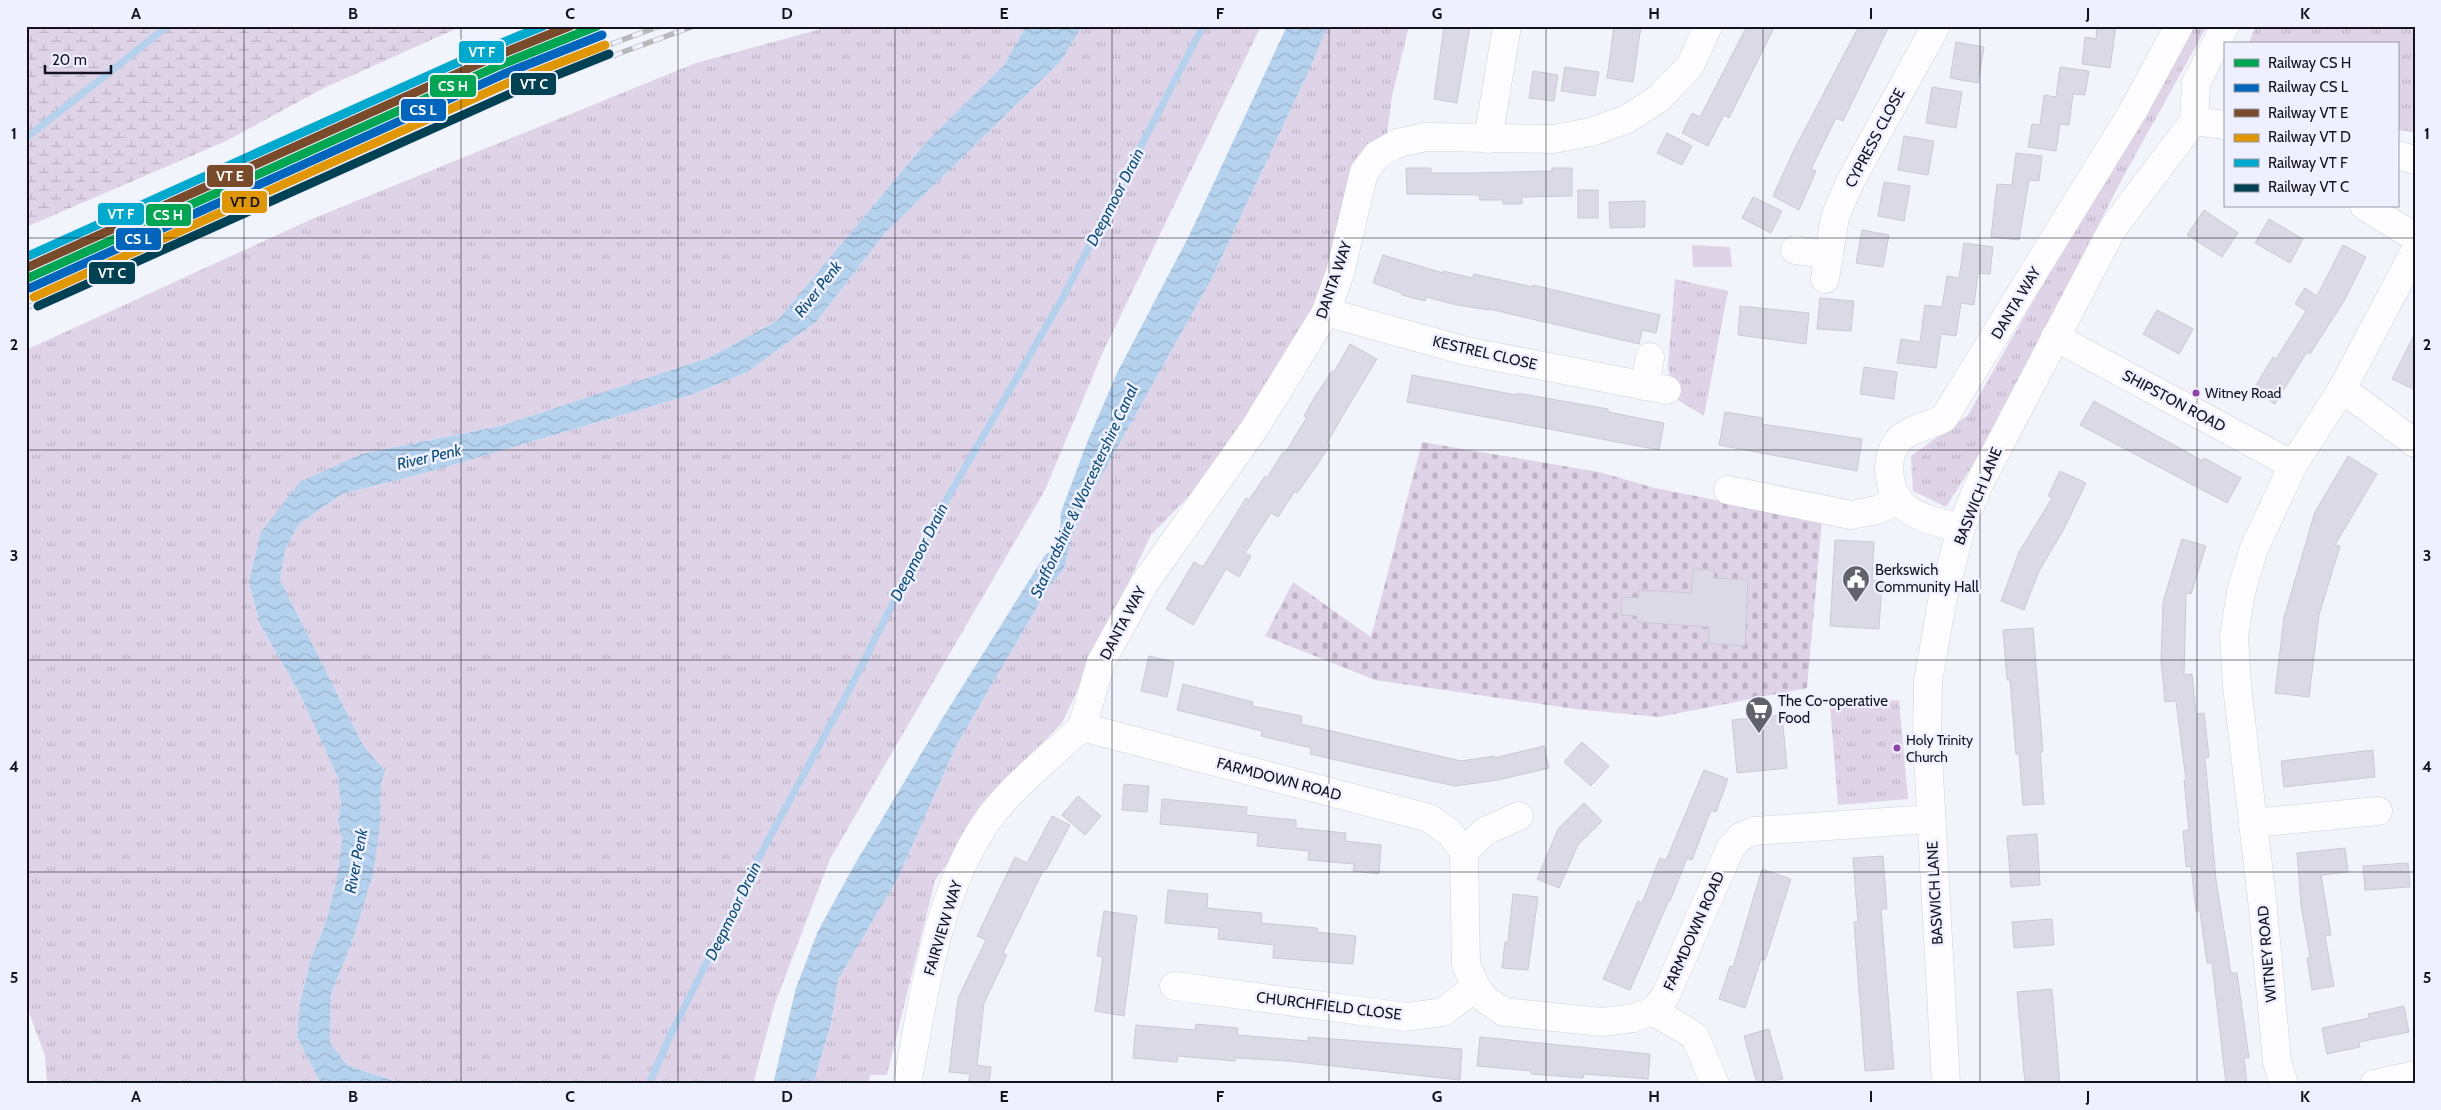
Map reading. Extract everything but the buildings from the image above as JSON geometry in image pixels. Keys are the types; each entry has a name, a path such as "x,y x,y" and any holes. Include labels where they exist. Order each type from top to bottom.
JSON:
{"street":[{"path":"1488,139 1507,26"},
{"name":"DANTA WAY","path":"1082,727 1101,662 1144,584 1254,429 1326,312 1340,273 1364,172 1377,155 1398,143 1425,137 1553,139 1591,132 1627,119 1658,99 1690,66 1708,26"},
{"name":"CYPRESS CLOSE","path":"1795,250 1827,267 1835,217 1850,182 1936,26"},
{"name":"DANTA WAY","path":"1898,500 1892,491 1890,480 1889,464 1892,450 1901,438 1916,429 1944,418 2128,120 2179,26"},
{"path":"2224,125 2194,121 2196,83 2225,26"},
{"name":"BASWICH LANE","path":"1946,1084 1927,738 1928,681 1942,602 1961,528 2002,437 2114,228 2194,121"},
{"path":"2398,155 2415,160"},
{"path":"2367,208 2415,238"},
{"name":"WITNEY ROAD","path":"2284,1084 2276,1062 2264,908 2237,686 2234,636 2241,592 2253,551 2293,466 2342,389 2415,251"},
{"name":"KESTREL CLOSE","path":"1326,312 1466,351 1656,388 1650,358"},
{"name":"SHIPSTON ROAD","path":"2055,337 2293,466"},
{"path":"2342,389 2415,443"},
{"path":"1728,490 1851,515 1877,510 1898,500 1910,511 1924,518 1961,528"},
{"name":"FARMDOWN ROAD","path":"1082,727 1429,818 1450,832 1464,852"},
{"name":"FAIRVIEW WAY","path":"906,1084 930,965 945,912 963,866 986,823 1024,780 1082,727"},
{"path":"2253,823 2378,811"},
{"path":"1519,816 1485,831 1464,852 1466,965 1476,987 1485,999 1504,1012 1602,1022 1634,1018 1653,1012 1695,1036 1716,1084"},
{"name":"FARMDOWN ROAD","path":"1653,1012 1665,997 1730,849 1740,836 1754,831 1931,819"},
{"name":"CHURCHFIELD CLOSE","path":"1174,986 1406,1017 1443,1012 1476,987"},
{"path":"2374,1084 2415,1075"}],"green space":[{"path":"26,26 462,26 324,88 226,141 26,227"},
{"path":"832,26 1026,26 1004,65 928,140 777,321 708,358 500,426 361,454 301,482 249,582 260,624 300,694 338,778 341,805 338,820 342,840 337,878 326,922 311,958 300,1003 297,1037 321,1084 47,1084 45,1056 26,1004 26,350 312,219 696,63"},
{"path":"1082,26 1261,26 1102,354 1045,490 830,859 774,1006 753,1084 404,1084 348,1066 330,1043 331,994 352,942 385,771 363,745 280,580 285,551 298,525 342,494 425,473 694,394 747,372 816,322 885,233 1062,60"},
{"path":"1327,26 1409,26 1392,96 1386,142 1326,312 1254,429 1151,535 1062,723 1029,756 935,880 887,1075 870,1075 869,1084 813,1084 831,1024 838,980 898,878 956,746 1047,590 1064,569 1072,537 1084,507 1212,278 1312,64"},
{"path":"2191,26 2207,26 2122,179 1992,434 1946,507 1913,491 1911,456 1968,415"},
{"path":"2256,26 2415,26 2415,132 2398,130 2398,42 2249,42"},
{"path":"1692,245 1730,247 1732,267 1693,267"},
{"path":"1675,279 1728,291 1704,416 1673,397 1668,366"},
{"path":"1422,442 1599,472 1655,488 1822,521 1807,688 1659,717 1575,709 1375,680 1265,636 1293,582 1371,637"},
{"path":"1899,700 1908,799 1838,805 1830,706"}],"water":[{"name":"River Penk","path":"1026,26 1082,26 1062,60 885,233 816,322 747,372 694,394 425,473 342,494 298,525 285,551 280,580 363,745 385,771 381,785 380,824 373,874 352,942 331,994 330,1043 348,1066 404,1084 321,1084 297,1037 300,1003 311,958 326,922 337,878 342,840 338,820 341,805 338,778 300,694 260,624 249,582 261,532 300,482 361,454 500,426 708,358 777,321 928,140 1004,65"},
{"name":"Staffordshire & Worcestershire Canal","path":"1287,26 1327,26 1312,64 1212,278 1084,507 1072,537 1064,569 1047,590 956,746 898,878 838,980 831,1024 813,1084 773,1084 796,988 818,931 855,864 942,719 1045,555 1054,549 1060,531 1061,512 1088,440 1118,371 1189,236"}],"waterway":[{"path":"26,138 168,26"},
{"name":"Deepmoor Drain","path":"649,1084 671,1034 759,857 854,681 932,525 1063,297 1203,26"}],"railway":[{"path":"26,296 508,82 660,26"},
{"path":"26,308 511,93 694,26"}],"transit line":[{"path":"26,257 492,47 543,26"},
{"path":"26,268 496,56 570,26"},
{"path":"26,279 500,65 597,26"},
{"path":"30,288 504,74 602,35"},
{"path":"34,297 508,83 605,45"},
{"path":"38,306 512,93 609,54"}],"place":[{"name":"Witney Road","path":"2196,393"},
{"name":"Berkswich Community Hall","path":"1856,603"},
{"name":"The Co-operative Food","path":"1759,734"},
{"name":"Holy Trinity Church","path":"1897,748"}]}
